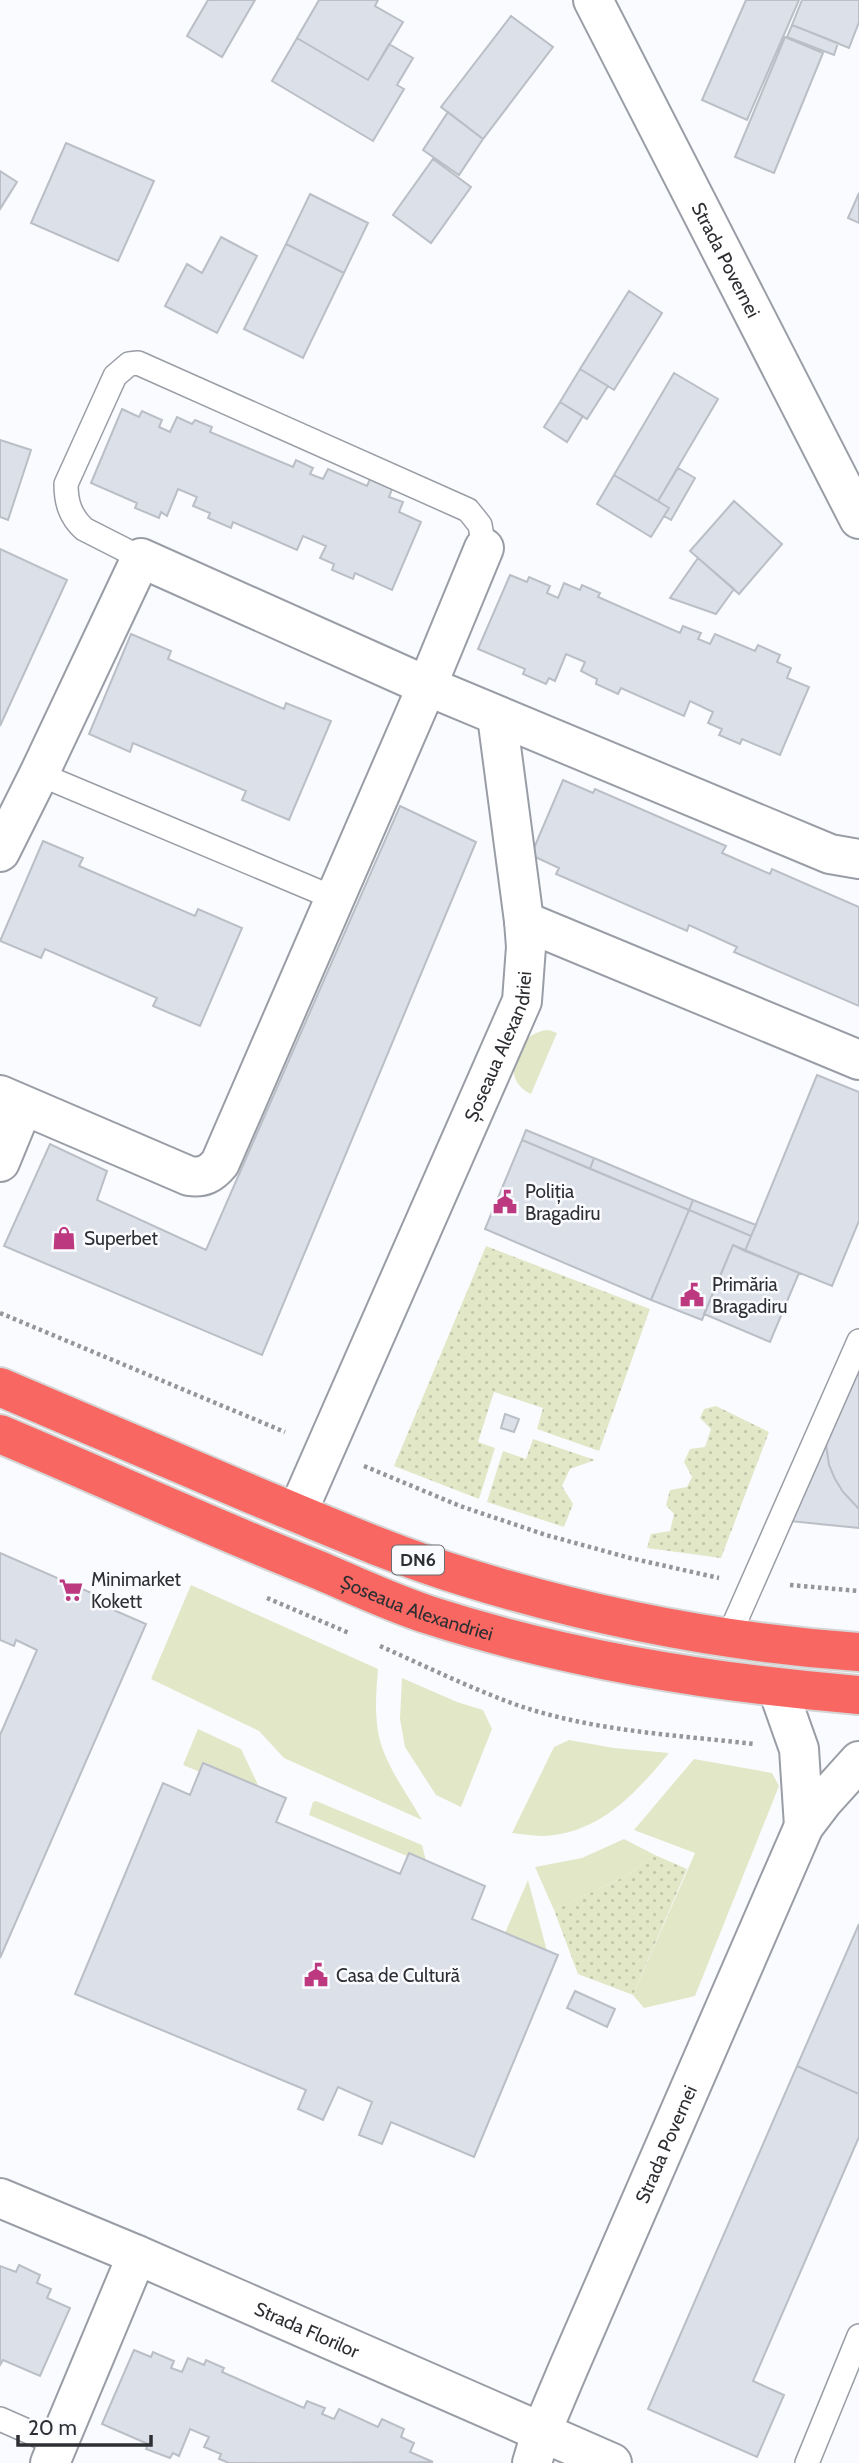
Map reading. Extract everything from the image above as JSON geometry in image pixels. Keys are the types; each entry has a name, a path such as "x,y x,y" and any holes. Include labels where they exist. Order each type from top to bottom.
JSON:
{"highway":[{"name":"DN6","path":"0,1387 297,1513 451,1572 538,1598 668,1629 784,1646 859,1652"},
{"name":"Șoseaua Alexandriei","path":"0,1434 277,1554 426,1614 497,1636 584,1657 674,1674 859,1695"}],"street":[{"name":"Strada Povernei","path":"593,0 859,519"},
{"path":"0,1162 11,1101 189,1176 204,1176 214,1170 427,686 484,548"},
{"path":"0,852 141,558 497,716 830,854 859,859"},
{"name":"Șoseaua Alexandriei","path":"297,1513 522,1001 526,961 524,921 497,716"},
{"path":"524,921 859,1060"},
{"path":"777,1687 799,1749 804,1826"},
{"path":"804,1826 859,1761"},
{"name":"Strada Povernei","path":"537,2448 804,1826"},
{"name":"Strada Florilor","path":"0,2198 137,2255 537,2448 612,2463"},
{"path":"54,2454 137,2255"}],"lane":[{"path":"141,558 84,529 76,522 68,508 66,496 66,484 116,376 129,364 138,363 468,510 476,517 484,534 484,548"},
{"path":"39,774 334,898"},
{"path":"728,1637 859,1341"},
{"path":"807,2463 859,2336"},
{"path":"0,2418 54,2454"}],"path":[{"path":"0,1313 460,1506 546,1535 630,1558 724,1578"},
{"path":"778,1583 859,1591"}],"green space":[{"path":"549,1030 557,1033 531,1094 521,1087 515,1078 515,1057 528,1038"},
{"path":"486,1246 650,1309 599,1451 537,1429 543,1408 494,1392 478,1442 495,1448 479,1499 394,1466"},
{"path":"716,1406 769,1432 721,1558 647,1548 651,1534 670,1531 674,1514 666,1505 670,1490 687,1487 692,1477 684,1462 690,1449 705,1447 711,1429 700,1418 704,1409"},
{"path":"533,1439 595,1460 570,1469 562,1486 573,1504 564,1527 487,1502 503,1451 526,1459"},
{"path":"191,1585 378,1669 376,1714 380,1741 393,1772 422,1820 284,1758 259,1731 151,1679"},
{"path":"402,1678 457,1702 483,1710 492,1729 461,1807 436,1795 405,1747 400,1719"},
{"path":"198,1729 241,1749 259,1787 204,1764 200,1772 183,1765"},
{"path":"569,1740 614,1748 669,1753 630,1796 600,1819 565,1833 545,1836 512,1833 554,1747"},
{"path":"694,1759 772,1773 779,1786 695,1996 644,2008 633,1995 695,1853 634,1830"},
{"path":"313,1802 422,1845 426,1861 409,1854 407,1856 309,1815"},
{"path":"624,1839 655,1855 626,1876 554,1910 535,1867 582,1858"},
{"path":"655,1855 687,1869 633,1995 578,1974 554,1910 626,1876"},
{"path":"528,1880 547,1951 505,1933"}],"building":[{"path":"208,0 255,0 222,57 187,36"},
{"path":"319,0 378,0 375,6 403,22 368,80 297,38"},
{"path":"746,0 799,0 747,120 702,100"},
{"path":"802,0 859,0 859,22 849,48 792,25"},
{"path":"511,16 553,47 483,139 441,107"},
{"path":"792,25 838,43 834,55 787,37"},
{"path":"785,37 823,53 774,173 735,157"},
{"path":"297,38 368,80 389,44 413,58 397,85 404,89 373,141 272,81"},
{"path":"448,112 483,139 459,175 423,150"},
{"path":"66,143 154,181 118,261 31,223"},
{"path":"433,159 471,187 431,243 393,215"},
{"path":"0,171 17,182 0,209"},
{"path":"859,193 859,223 848,218"},
{"path":"310,194 368,223 344,273 286,244"},
{"path":"221,237 257,256 217,333 165,306 187,264 202,273"},
{"path":"286,244 344,273 303,358 244,329"},
{"path":"629,291 662,313 614,390 580,369"},
{"path":"580,369 608,386 587,419 560,402"},
{"path":"674,373 718,399 658,501 614,475"},
{"path":"560,402 583,416 567,442 544,427"},
{"path":"122,409 139,417 142,411 162,420 159,427 170,432 177,417 192,424 195,420 212,427 210,432 293,467 296,460 313,468 310,474 323,479 328,469 367,486 370,479 392,489 389,497 403,502 399,512 421,522 392,590 355,573 353,579 332,570 334,564 320,558 326,546 303,536 297,550 233,522 231,528 208,518 210,513 193,506 197,497 178,489 167,516 161,512 159,518 135,508 137,503 91,483"},
{"path":"0,440 31,450 8,520 0,517"},
{"path":"678,468 695,478 671,520 664,516 669,508 658,501"},
{"path":"614,475 669,508 651,537 597,504"},
{"path":"734,501 782,544 739,594 690,551"},
{"path":"0,549 67,580 0,726"},
{"path":"698,558 734,589 716,614 670,598"},
{"path":"510,575 527,582 529,577 550,586 547,593 558,598 564,583 580,590 582,585 600,593 598,597 680,633 683,626 701,633 698,639 710,644 715,634 755,651 758,645 780,655 777,662 791,668 787,678 809,687 780,755 742,739 740,744 719,735 722,729 708,723 713,712 690,701 684,716 621,688 618,694 596,684 597,679 581,671 585,662 566,654 555,681 549,678 546,684 523,674 525,669 478,649"},
{"path":"131,634 171,651 168,659 284,709 286,703 331,721 289,820 242,800 246,791 133,743 130,752 89,734"},
{"path":"563,780 593,793 595,789 726,846 722,853 770,874 772,869 859,907 859,1006 734,952 737,947 689,925 687,931 556,874 559,868 531,855"},
{"path":"400,806 476,842 262,1355 4,1246 50,1144 107,1171 97,1200 206,1250"},
{"path":"43,841 83,858 79,866 195,916 198,909 242,928 200,1026 153,1006 157,998 45,949 41,958 0,941"},
{"path":"817,1075 859,1092 859,1221 832,1286 745,1251"},
{"path":"526,1130 594,1158 590,1169 522,1140"},
{"path":"522,1140 689,1210 651,1300 485,1229"},
{"path":"594,1158 693,1200 689,1210 590,1169"},
{"path":"693,1200 756,1225 751,1236 689,1210"},
{"path":"689,1210 751,1236 745,1251 733,1245 702,1320 651,1300"},
{"path":"733,1245 799,1273 770,1342 704,1314"},
{"path":"859,1350 859,1528 789,1521"},
{"path":"859,1358 859,1509 835,1479 829,1465 825,1438"},
{"path":"505,1414 519,1419 514,1432 501,1428"},
{"path":"0,1553 112,1602 109,1608 146,1624 0,1958 0,1735 37,1650 16,1640 14,1646 0,1640"},
{"name":"Casa de Cultură","path":"203,1763 286,1798 276,1822 400,1874 409,1853 485,1886 472,1919 558,1955 474,2157 391,2122 382,2144 359,2135 372,2102 338,2087 323,2120 298,2109 306,2090 75,1994 163,1783 190,1795"},
{"path":"859,1924 859,2094 797,2066"},
{"path":"575,1991 615,2009 607,2027 567,2008"},
{"path":"797,2066 859,2094 859,2137 753,2381 784,2395 757,2457 648,2409"},
{"path":"19,2265 40,2275 37,2283 51,2289 47,2298 70,2308 40,2376 3,2360 0,2365 0,2266 16,2272"},
{"path":"134,2350 151,2357 153,2352 174,2361 171,2368 182,2372 188,2358 204,2365 206,2360 224,2368 222,2372 304,2408 307,2401 325,2408 322,2414 334,2419 339,2409 378,2427 382,2419 404,2429 401,2437 414,2443 410,2452 433,2462 229,2463 219,2459 221,2454 204,2447 209,2437 190,2429 179,2456 173,2453 170,2458 146,2449 148,2444 102,2424"}],"place":[{"name":"Poliția Bragadiru","path":"505,1202"},
{"name":"Superbet","path":"64,1238"},
{"name":"Primăria Bragadiru","path":"692,1295"},
{"name":"Minimarket Kokett","path":"71,1590"},
{"name":"Casa de Cultură","path":"316,1975"}]}
